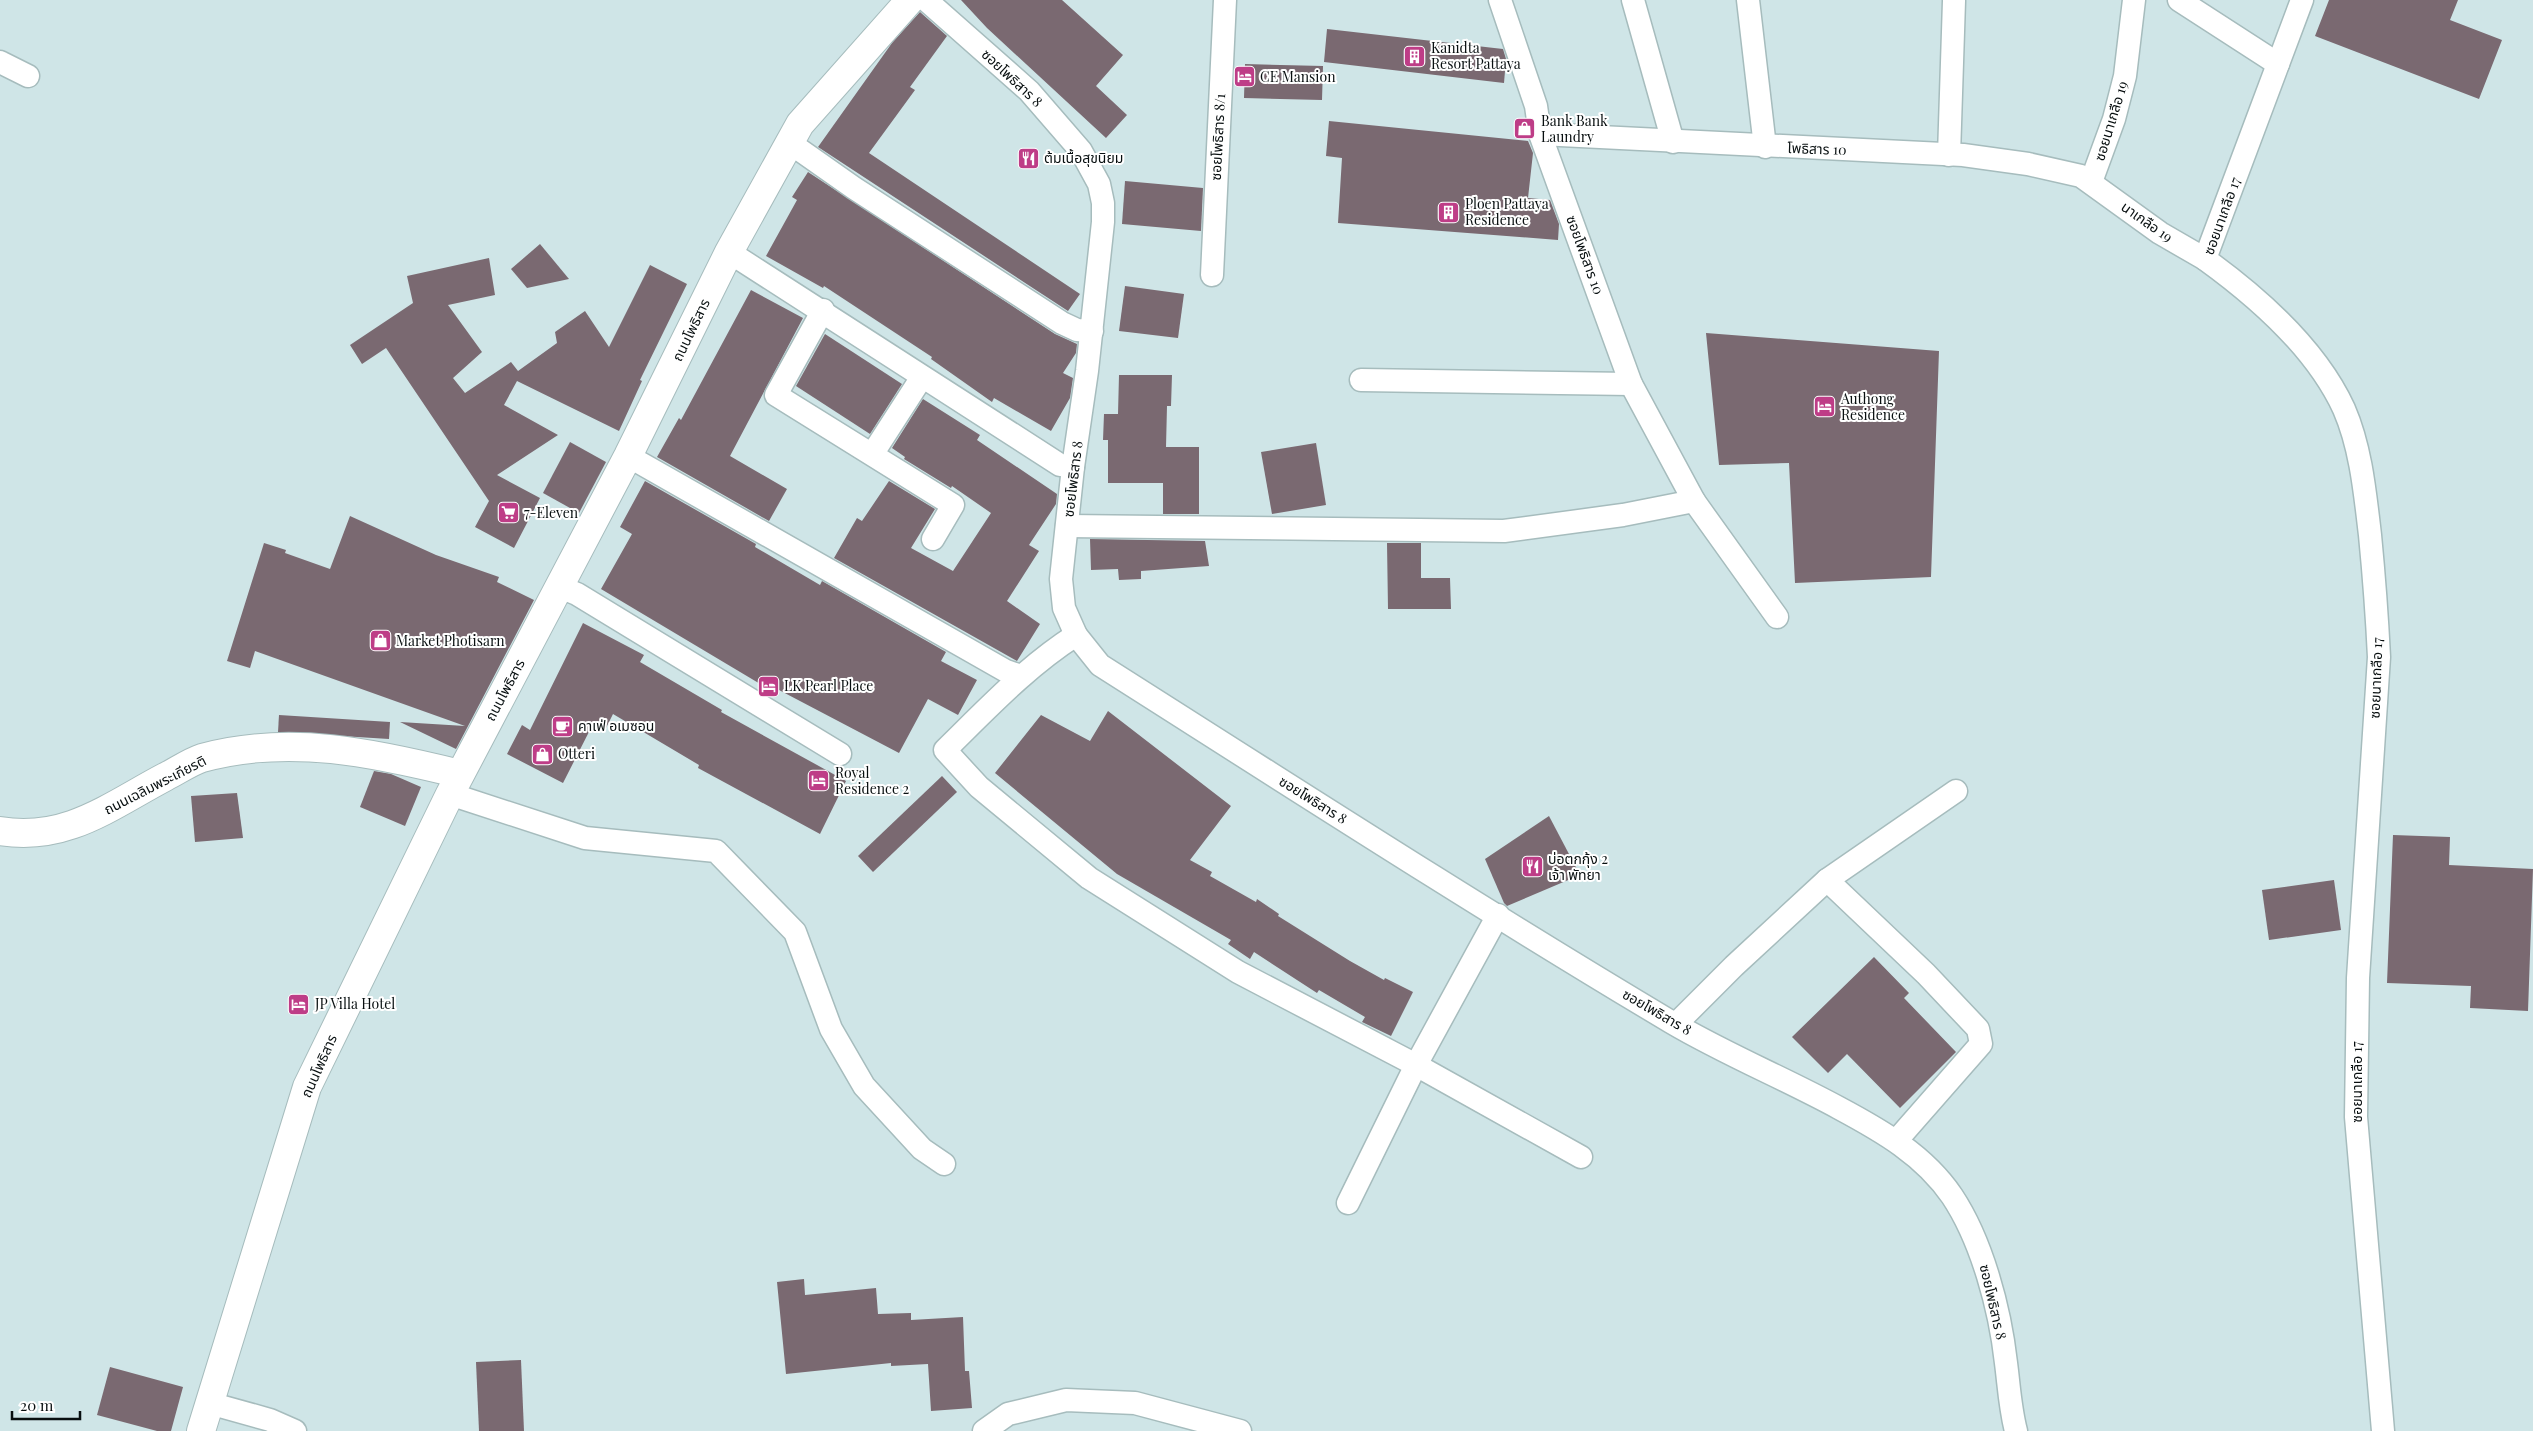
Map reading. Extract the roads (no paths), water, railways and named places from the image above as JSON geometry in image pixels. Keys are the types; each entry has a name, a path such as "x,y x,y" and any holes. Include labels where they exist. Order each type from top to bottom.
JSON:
{"street":[{"name":"ถนนโพธิสาร","path":"201,1431 307,1087 455,784 628,456 729,252 800,124 910,0"},
{"name":"ซอยโพธิสาร 8","path":"926,0 1029,92 1081,151 1099,184 1103,203 1103,222 1092,331 1073,467 1061,579 1064,608 1076,635 1100,666 1498,915 1676,1024 1878,1129 1917,1156 1952,1196 1974,1235 1988,1271 2006,1359 2010,1407 2016,1431"},
{"name":"ซอยโพธิสาร 8/1","path":"1212,275 1225,0"},
{"name":"ซอยโพธิสาร 10","path":"1500,0 1536,106 1540,134 1631,384 1694,501 1777,618"},
{"path":"1633,0 1673,142"},
{"path":"1748,0 1765,146"},
{"name":"ซอยนาเกลือ 19","path":"2091,182 2114,119 2125,76 2134,0"},
{"path":"2179,0 2278,64"},
{"name":"ซอยนาเกลือ 17","path":"2302,0 2205,260 2238,283 2306,351 2344,408 2352,430 2362,476 2377,605 2379,657 2358,978 2356,1117 2383,1431"},
{"path":"1949,154 1954,1"},
{"path":"0,62 28,76"},
{"name":"โพธิสาร 10","path":"1540,134 1949,154 2052,168 2068,172 2091,182"},
{"path":"790,143 854,188 1062,323 1077,330 1092,331"},
{"name":"นาเกลือ 19","path":"2091,182 2160,233 2205,260"},
{"path":"729,252 822,310 922,377 1060,465 1073,467"},
{"path":"822,310 776,395 953,504 934,539"},
{"path":"872,453 922,377"},
{"path":"1361,380 1631,384"},
{"path":"628,456 815,564 1006,671 1020,676"},
{"path":"1067,526 1504,531 1623,514 1694,501"},
{"path":"560,588 577,594 840,754"},
{"path":"1076,635 1020,676 945,750 979,787 1088,878 1238,972 1416,1065 1582,1157"},
{"name":"ถนนเฉลิมพระเกียรติ","path":"0,831 16,834 66,829 96,816 200,758 286,746 330,748 394,757 455,784"},
{"path":"455,784 585,838 716,851 795,932 830,1029 864,1086 922,1149 944,1164"},
{"path":"1676,1024 1734,966 1827,880 1956,791"},
{"path":"1827,880 1926,974 1978,1029 1981,1044 1896,1141"},
{"path":"1348,1203 1416,1065 1498,915"},
{"path":"984,1431 1008,1414 1066,1400 1134,1403 1214,1427 1240,1431"},
{"path":"209,1403 270,1420 295,1431"}],"place":[{"name":"Kanidta Resort Pattaya","path":"1415,56"},
{"name":"CE Mansion","path":"1244,77"},
{"name":"Bank Bank Laundry","path":"1525,129"},
{"name":"ต้มเนื้อสุขนิยม","path":"1028,158"},
{"name":"Ploen Pattaya Residence","path":"1449,212"},
{"name":"Authong Residence","path":"1825,407"},
{"name":"7-Eleven","path":"508,513"},
{"name":"Market Photisarn","path":"380,641"},
{"name":"LK Pearl Place","path":"768,686"},
{"name":"คาเฟ่ อเมซอน","path":"562,726"},
{"name":"Otteri","path":"542,754"},
{"name":"Royal Residence 2","path":"819,781"},
{"name":"บ่อตกกุ้ง 2 เจ้า พัทยา","path":"1532,867"},
{"name":"JP Villa Hotel","path":"299,1004"}]}
